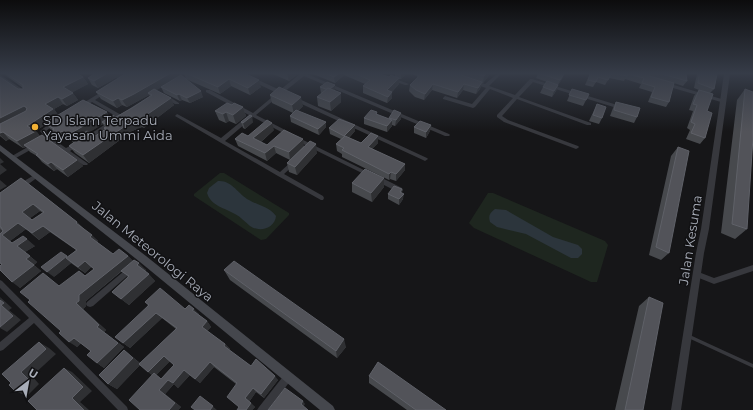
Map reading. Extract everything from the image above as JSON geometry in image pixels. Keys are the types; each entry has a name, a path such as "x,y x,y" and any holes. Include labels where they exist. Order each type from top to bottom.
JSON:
{"main road":[{"name":"Jalan Meteorologi Raya","path":"1,150 14,157 36,176 143,259 329,410"}],"street":[{"path":"79,107 102,93"},
{"path":"212,93 251,115 401,191"},
{"path":"221,141 279,93"},
{"path":"282,93 425,159"},
{"path":"349,93 447,135"},
{"path":"445,98 473,106 486,93"},
{"path":"507,93 589,124"},
{"path":"518,93 500,114 500,118 576,147"},
{"path":"575,93 622,108"},
{"path":"696,93 723,101"},
{"name":"Jalan Kesuma","path":"676,410 696,274 705,229 724,93"},
{"path":"159,94 177,103"},
{"path":"92,100 121,116"},
{"path":"67,150 128,113"},
{"path":"177,116 321,198"},
{"path":"60,119 45,129 43,133 85,164"},
{"path":"14,157 48,138"},
{"path":"306,150 311,146"},
{"path":"280,175 296,160"},
{"path":"12,191 36,176"},
{"path":"90,304 143,259"},
{"path":"696,274 714,281 753,268"},
{"path":"1,287 35,318 124,410"},
{"path":"0,347 35,318"},
{"path":"262,410 288,377"}],"lane":[{"path":"687,335 753,366"}],"shaded area":[{"path":"220,173 224,173 289,213 289,215 266,239 261,240 194,196 194,194"},
{"path":"218,181 223,181 231,185 249,200 270,210 276,216 273,224 262,229 254,228 237,215 215,204 207,193 209,188"},
{"path":"488,193 493,193 605,241 608,245 597,282 591,282 474,228 469,223"},
{"path":"495,209 506,210 553,237 578,245 582,249 582,254 578,258 571,258 526,234 497,227 489,220 490,214"}],"building":[{"path":"0,93 73,93 62,99 58,97 45,104 53,109 27,126 36,131 17,141 3,132 0,133 0,124 26,111 27,108 24,106 0,118"},
{"path":"98,93 136,93 122,100 118,98 113,101"},
{"path":"148,93 162,93 171,98 139,120 137,119 128,124 83,155 69,146 77,140 75,139 87,131 95,136 108,126 102,122 113,115 116,117 152,95"},
{"path":"173,93 197,93 187,98 179,94 177,95"},
{"path":"272,93 292,93 301,97 292,105 270,95"},
{"path":"322,93 341,93 330,102 317,97"},
{"path":"379,93 391,93 388,97"},
{"path":"570,93 589,94 586,100 569,95"},
{"path":"653,93 671,93 669,102 651,97"},
{"path":"698,93 713,94 707,111 712,113 705,138 691,133 695,124 691,122 697,105 693,104"},
{"path":"745,93 753,93 753,137 747,229 732,224"},
{"path":"83,100 107,112 68,135 62,131 55,136 49,132 54,129 45,123"},
{"path":"616,102 640,108 637,117 614,110"},
{"path":"227,103 232,105 234,103 243,107 233,115 226,112 223,114 215,111"},
{"path":"597,104 606,107 602,118 593,115"},
{"path":"296,110 326,122 318,129 290,116"},
{"path":"371,110 377,112 376,114 392,120 387,126 364,118"},
{"path":"394,110 401,113 396,120 389,118"},
{"path":"250,115 252,116 243,123 241,122"},
{"path":"339,119 355,125 344,136 329,128"},
{"path":"267,120 272,123 253,138 267,145 284,130 303,139 289,152 274,146 265,153 235,139 242,133 248,136"},
{"path":"420,121 431,125 426,132 414,127"},
{"path":"371,133 378,136 368,147 405,164 396,174 391,172 389,174 342,150 344,148 336,144 345,136 361,143"},
{"path":"42,135 77,160 63,170 51,162 48,164 36,155 38,154 24,145"},
{"path":"310,141 316,144 295,167 287,163"},
{"path":"678,147 689,151 669,253 656,247"},
{"path":"365,169 384,178 371,193 352,183"},
{"path":"21,178 77,222 76,223 92,235 90,237 113,254 119,249 128,256 79,295 79,301 76,303 99,325 97,327 118,343 97,363 87,355 91,351 74,338 69,342 59,333 61,331 28,302 30,300 20,292 43,273 59,286 79,271 85,276 94,269 85,261 78,267 66,258 77,250 43,226 32,233 18,223 2,235 12,243 23,236 27,239 17,246 30,256 26,259 34,265 12,282 0,270 0,266 2,264 0,263 0,234 3,231 0,227 0,193","holes":["33,204 44,212 32,220 22,212"]},
{"path":"394,186 402,189 400,192 404,194 399,199 388,194"},
{"path":"61,252 67,256 47,272 41,267"},
{"path":"134,260 139,263 137,265 149,274 121,299 112,292 129,276 121,271"},
{"path":"234,261 344,339 336,351 224,270"},
{"path":"160,288 185,309 189,305 194,309 192,310 207,321 202,327 225,344 224,346 251,366 256,359 275,376 261,394 253,388 245,398 251,403 246,410 237,410 239,407 227,397 237,383 210,362 195,379 184,370 173,383 168,380 159,390 175,403 169,410 140,410 129,400 154,373 161,379 174,365 164,356 148,372 139,364 177,328 156,313 123,343 115,337 149,305 145,302"},
{"path":"649,297 663,303 643,410 625,410"},
{"path":"0,300 4,303 1,305 13,316 0,327"},
{"path":"39,342 46,349 21,372 28,379 15,391 9,385 11,383 2,374"},
{"path":"124,350 133,358 108,384 99,375"},
{"path":"378,362 446,410 416,410 369,376"},
{"path":"64,368 83,387 72,398 84,410 37,410 28,401"},
{"path":"285,388 303,401 301,404 308,410 268,410"},
{"path":"200,396 213,406 210,410 195,410 191,407"}],"place":[{"name":"SD Islam Terpadu Yayasan Ummi Aida","path":"35,127"}]}
